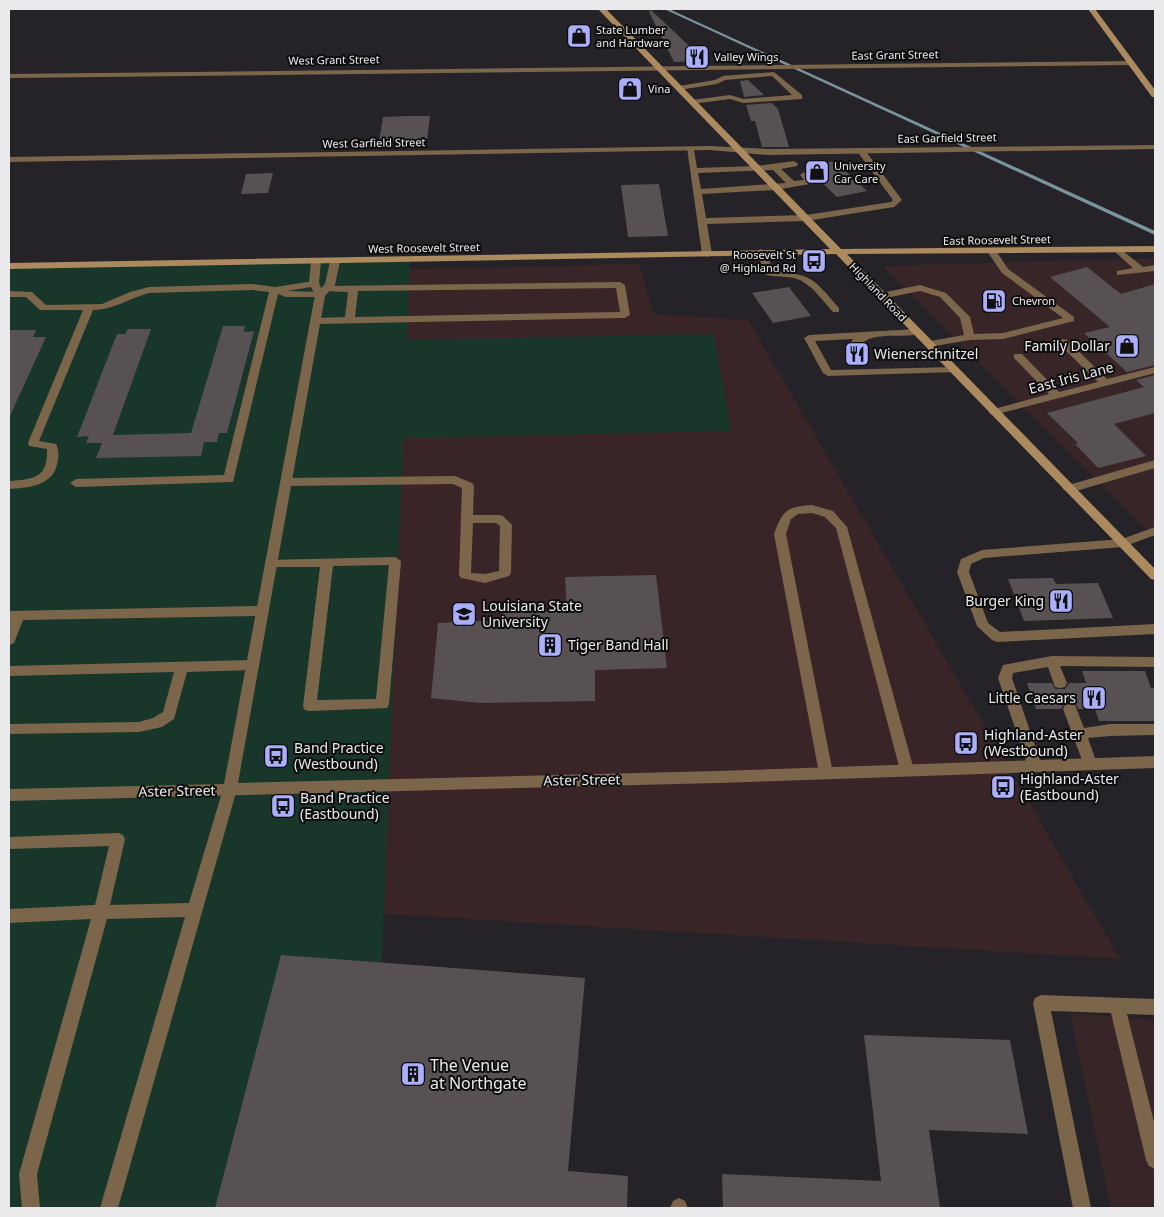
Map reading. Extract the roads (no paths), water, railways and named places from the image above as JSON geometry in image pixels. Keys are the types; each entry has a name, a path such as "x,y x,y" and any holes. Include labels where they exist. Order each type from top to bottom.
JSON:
{"main road":[{"name":"Highland Road","path":"602,9 1155,576"},
{"path":"1092,9 1155,96"},
{"name":"East Roosevelt Street","path":"839,253 1155,249"},
{"name":"West Roosevelt Street","path":"9,266 761,252 839,253"}],"street":[{"name":"East Grant Street","path":"660,68 1131,63"},
{"path":"717,67 720,80 730,97"},
{"name":"West Grant Street","path":"9,76 660,68"},
{"path":"679,88 720,80 774,74 799,98 743,101 730,97 692,102"},
{"name":"East Garfield Street","path":"740,151 1155,147"},
{"name":"West Garfield Street","path":"9,160 690,150 710,148 740,151"},
{"path":"690,150 708,254"},
{"path":"702,221 806,218 894,204 898,200 861,151"},
{"path":"694,171 757,169 795,165 785,152"},
{"path":"775,167 792,184"},
{"path":"697,192 775,187 810,181 804,175"},
{"path":"1118,250 1142,270"},
{"path":"929,344 970,337 1003,336 1071,319 1005,271 992,251"},
{"path":"761,252 769,273 778,276 794,275 810,281 836,310"},
{"path":"109,1208 230,789 316,321 320,290 316,261"},
{"path":"320,290 330,285 335,261"},
{"path":"1120,273 1155,268"},
{"path":"9,294 29,294 43,308 104,307 133,294 149,290 252,287 275,290 320,290 620,285 624,316 316,321"},
{"path":"881,296 920,288 943,295 965,317 970,337"},
{"path":"350,320 353,289"},
{"path":"76,483 230,479 271,300 275,290"},
{"path":"9,485 37,483 46,475 54,461 52,447 33,442 89,307"},
{"path":"917,332 809,338 828,373 953,370"},
{"path":"852,348 855,342 865,335"},
{"path":"1063,342 1105,384"},
{"path":"1018,356 1057,396"},
{"path":"856,361 868,372"},
{"name":"East Iris Lane","path":"994,412 1155,370"},
{"path":"1069,489 1155,464"},
{"path":"286,482 454,480 468,486 465,575 473,579 495,579 505,573 506,525 499,519 467,519"},
{"path":"826,773 780,534 786,517 795,510 812,509 829,514 841,527 907,770"},
{"path":"1155,531 1123,543 982,554 965,562 963,572 983,626 997,637 1155,629"},
{"path":"271,563 327,562 395,561 382,704 310,706 327,562"},
{"path":"9,640 13,616 262,611"},
{"path":"1035,766 1005,678 1008,669 1052,661 1155,662"},
{"path":"1052,661 1060,683"},
{"path":"9,671 252,665"},
{"path":"9,729 139,726 157,723 169,715 182,667"},
{"path":"1070,709 1090,764"},
{"path":"1079,734 1110,730 1155,730"},
{"name":"Aster Street","path":"9,795 826,773 1155,762"},
{"path":"9,844 118,839 101,912 28,1174 31,1208"},
{"path":"9,916 195,910"},
{"path":"1082,1208 1041,1003 1155,1007"},
{"path":"1117,1006 1155,1160"}],"waterway":[{"path":"666,9 1155,233"}],"place":[{"name":"State Lumber and Hardware","path":"579,36"},
{"name":"Valley Wings","path":"697,57"},
{"name":"Vina","path":"630,89"},
{"name":"University Car Care","path":"817,172"},
{"name":"Roosevelt St @ Highland Rd","path":"814,261"},
{"name":"Chevron","path":"994,301"},
{"name":"Family Dollar","path":"1127,346"},
{"name":"Wienerschnitzel","path":"857,354"},
{"name":"Burger King","path":"1061,601"},
{"name":"Louisiana State University","path":"464,614"},
{"name":"Tiger Band Hall","path":"550,645"},
{"name":"Little Caesars","path":"1094,698"},
{"name":"Highland-Aster (Westbound)","path":"966,743"},
{"name":"Band Practice (Westbound)","path":"276,756"},
{"name":"Highland-Aster (Eastbound)","path":"1003,787"},
{"name":"Band Practice (Eastbound)","path":"283,806"},
{"name":"The Venue at Northgate","path":"413,1074"}]}
